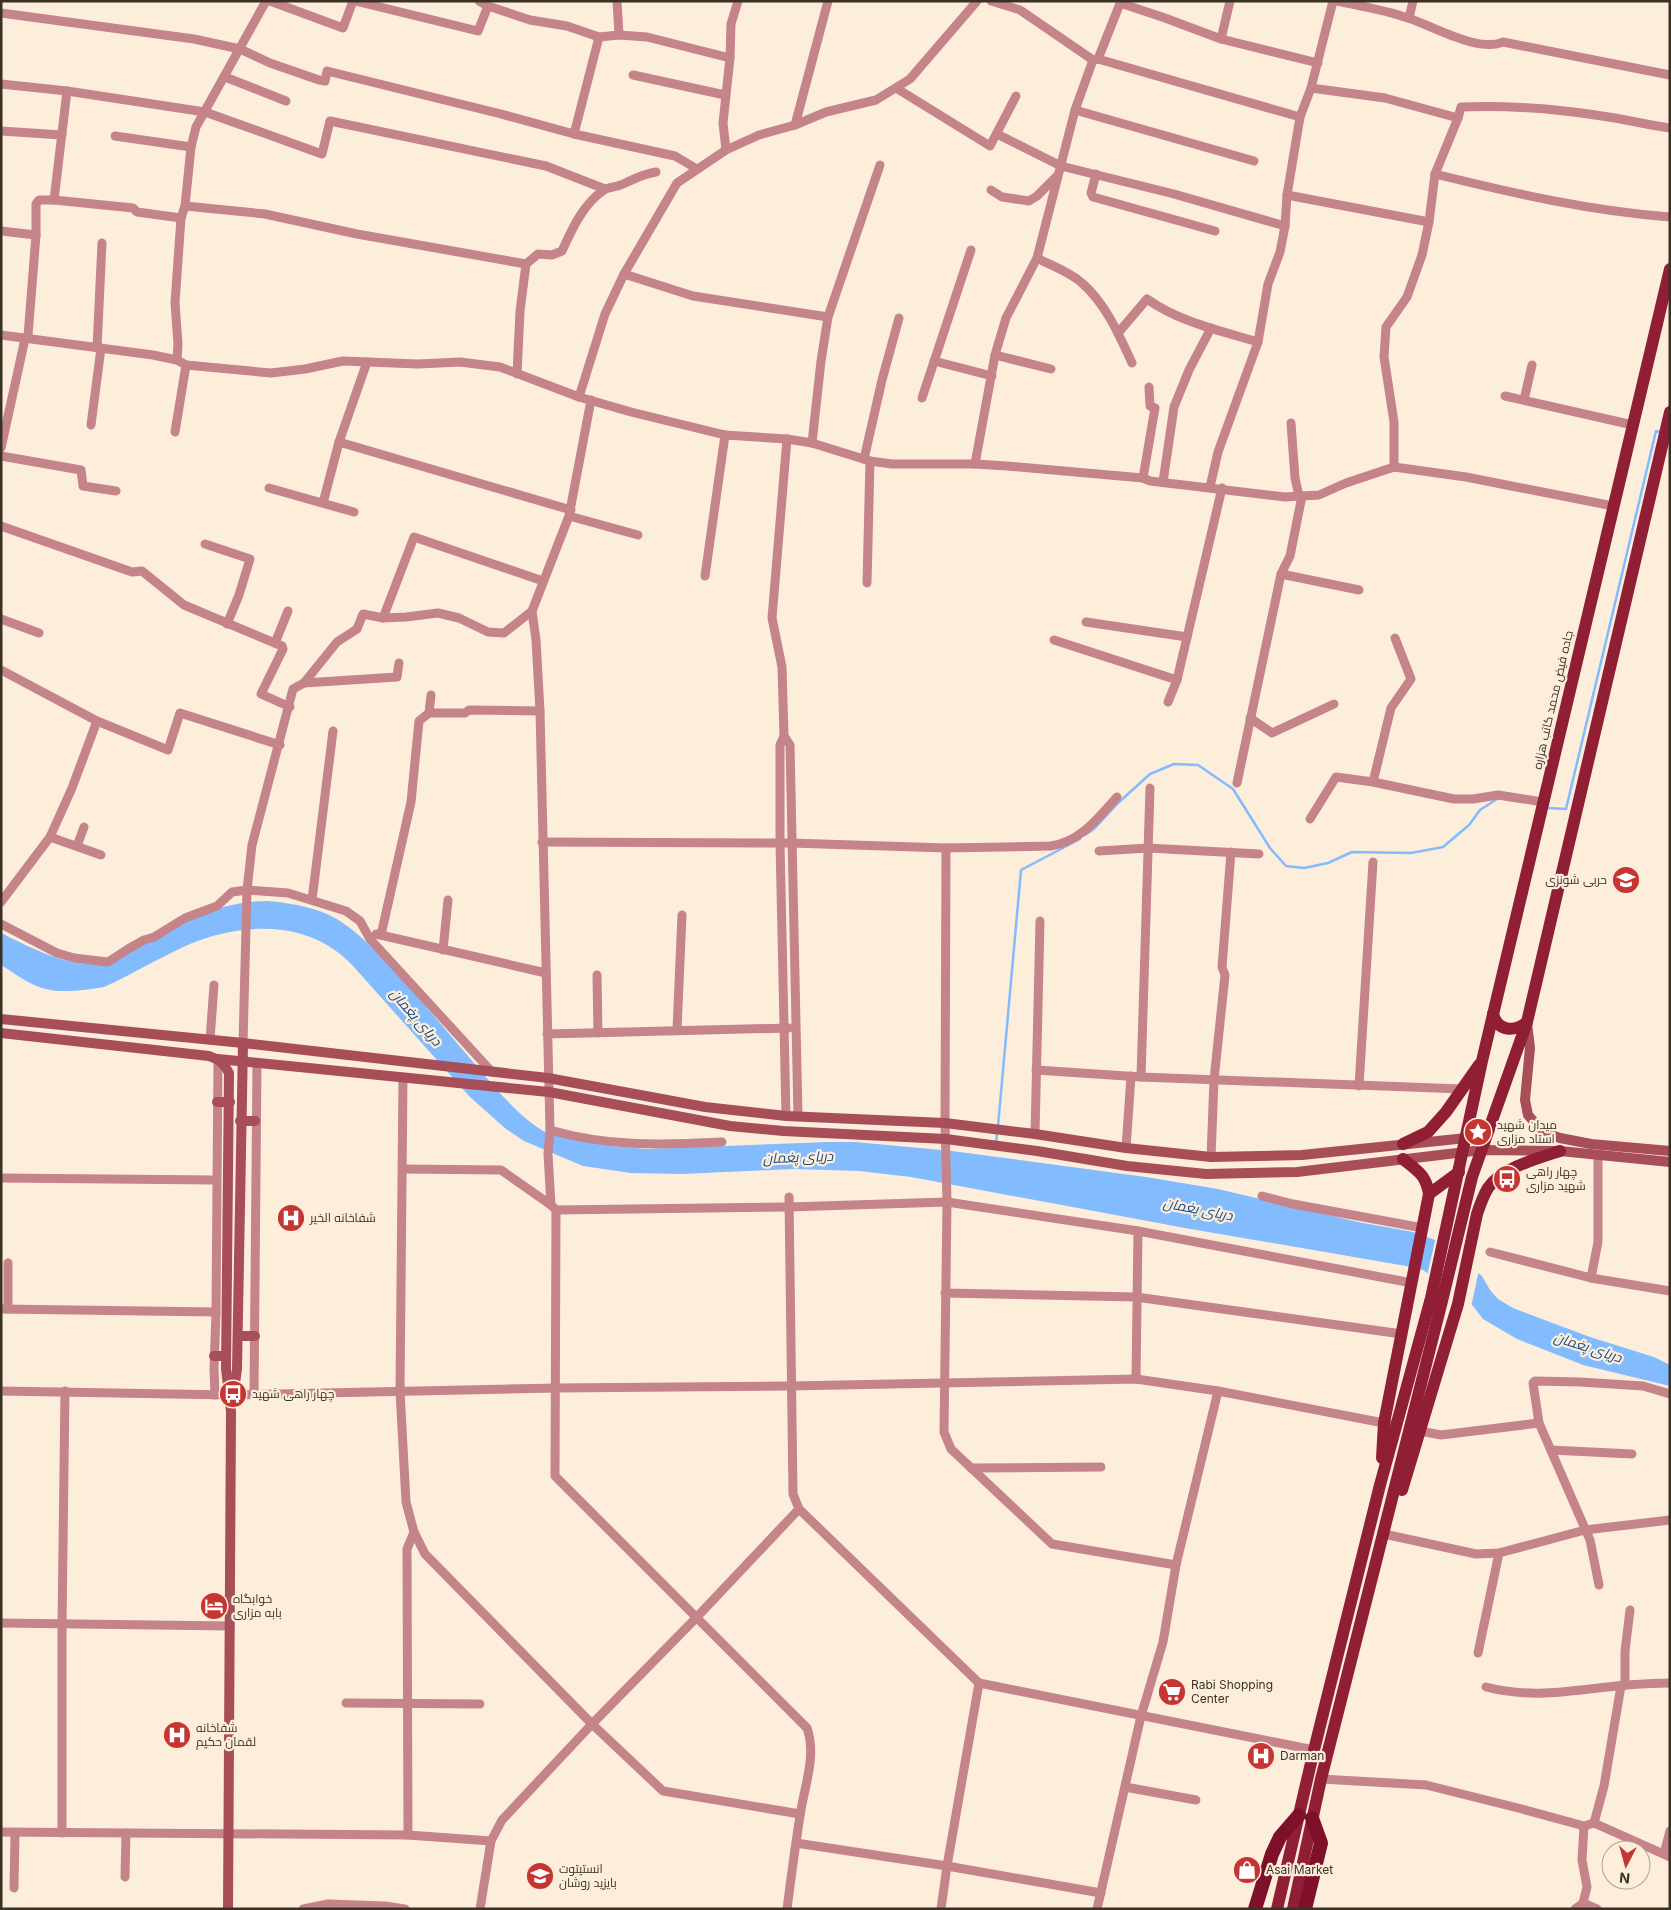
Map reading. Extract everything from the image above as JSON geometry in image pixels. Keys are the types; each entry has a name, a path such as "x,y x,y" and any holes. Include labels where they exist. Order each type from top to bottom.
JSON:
{"highway":[{"path":"1256,1909 1272,1854 1280,1837 1306,1816 1321,1843 1305,1909"}],"main road":[{"name":"جاده فیض محمد کاتب هزاره","path":"1450,1239 1459,1172 1482,1061 1668,284 1670,269"},
{"path":"1415,1429 1437,1299 1450,1239 1527,1022 1670,412"},
{"path":"1493,1014 1498,1024 1508,1029 1518,1028 1527,1022"},
{"path":"1,1019 242,1043 548,1078 705,1107 786,1116 945,1123 1126,1148 1211,1157 1302,1155 1486,1136"},
{"path":"1527,1022 1530,1048 1524,1100 1528,1115 1543,1132 1560,1138 1591,1144 1670,1152"},
{"path":"1,1033 210,1056 218,1059 549,1092 730,1126 783,1131 946,1140 1037,1151 1127,1166 1206,1174 1297,1172 1482,1150 1560,1151 1670,1162"},
{"path":"231,1395 238,1369 242,1043"},
{"path":"218,1059 227,1068 229,1073 230,1102 226,1356 231,1395 228,1909"},
{"path":"1403,1144 1428,1132 1446,1112 1482,1061"},
{"path":"217,1102 230,1102"},
{"path":"240,1121 255,1121"},
{"path":"1277,1909 1288,1865 1321,1779 1384,1534 1415,1429 1458,1304 1477,1214 1489,1187 1500,1176 1525,1163 1560,1151"},
{"path":"1293,1909 1302,1871 1314,1750 1380,1485 1402,1334 1428,1194 1427,1183 1422,1174 1403,1159"},
{"path":"1428,1194 1459,1172"},
{"path":"1390,1424 1437,1299"},
{"path":"238,1336 254,1336"},
{"path":"214,1356 226,1356"},
{"path":"1348,1613 1362,1619"}],"street":[{"path":"176,360 178,344 175,303 181,218 185,206 191,147 196,127 266,1"},
{"path":"270,1 343,28 354,1 478,31 488,6"},
{"path":"479,1 488,6 530,20 567,26 600,37 619,35 647,38 730,58"},
{"path":"617,1 619,35"},
{"path":"726,150 723,123 730,58 731,24 738,1"},
{"path":"795,125 828,1"},
{"path":"579,397 605,314 624,274 677,183 726,150 826,112 876,100 896,88 910,78 952,33 977,1"},
{"path":"991,1 1010,4 1096,59 1300,118"},
{"path":"1221,39 1230,1"},
{"path":"1210,487 1218,452 1258,342 1268,284 1280,252 1285,226 1287,195 1300,118 1311,88 1335,1 1373,8 1409,18 1452,35 1482,44 1495,46 1503,42 1670,75"},
{"path":"1409,18 1413,1"},
{"path":"975,464 995,355 1006,318 1037,258 1075,110 1120,2 1221,39 1318,64"},
{"path":"1,13 194,39 240,49 270,63 319,80 324,81 327,71 574,134 675,156 697,170"},
{"path":"574,134 600,37"},
{"path":"633,76 726,95"},
{"path":"225,77 286,101"},
{"path":"1,84 67,91 205,112 322,154 330,120 546,166 605,189"},
{"path":"896,88 990,146 1016,96"},
{"path":"1311,88 1386,98 1458,118"},
{"path":"54,200 67,91"},
{"path":"1394,467 1394,422 1384,357 1386,327 1407,297 1422,255 1429,222 1435,174 1458,118 1460,107 1516,108 1602,116 1670,128"},
{"path":"1075,110 1254,161"},
{"path":"1,131 62,135"},
{"path":"997,134 1060,170 1096,174 1285,226"},
{"path":"115,136 191,147"},
{"path":"812,443 828,317 880,165"},
{"path":"992,190 1002,197 1029,201 1043,191 1060,170"},
{"path":"517,374 520,311 526,264 538,254 552,255 562,251 579,217 588,205 605,189 622,185 637,176 656,172"},
{"path":"1096,174 1091,193 1093,197 1215,231"},
{"path":"1435,174 1525,195 1626,214 1670,218"},
{"path":"1287,195 1429,222"},
{"path":"1,448 25,339 28,336 36,235 36,204 39,200 133,208 136,212 181,218"},
{"path":"185,206 265,214 357,234 526,264"},
{"path":"1,231 36,235"},
{"path":"91,425 99,348 102,244"},
{"path":"922,398 971,250"},
{"path":"1037,258 1082,283 1102,307 1118,333 1132,363"},
{"path":"624,274 693,296 828,317"},
{"path":"1118,333 1148,299 1163,310 1211,328 1258,342"},
{"path":"867,583 867,460 882,380 899,318"},
{"path":"1163,482 1174,407 1189,370 1211,328"},
{"path":"1,335 153,355 176,360 186,365 271,373 305,369 343,361 418,364 460,362 500,367 579,397 725,435 788,439 812,443 867,460 892,464 975,464 1143,478 1150,481 1222,488 1285,497 1319,495 1346,483 1394,467 1466,477 1614,506"},
{"path":"995,355 1051,369"},
{"path":"934,361 992,376"},
{"path":"324,502 339,442 367,362"},
{"path":"175,432 186,365"},
{"path":"1524,400 1532,365"},
{"path":"1143,478 1155,408 1150,406 1149,387"},
{"path":"1504,396 1633,425"},
{"path":"591,400 570,513 532,611 536,640 540,711 550,1131 548,1154 554,1208 557,1388 555,1476 807,1728 811,1740 811,1755 786,1909"},
{"path":"1237,783 1281,574 1290,556 1300,496 1295,478 1291,423"},
{"path":"704,576 725,435"},
{"path":"786,1116 780,843 780,745 784,736 782,667 772,618 788,439"},
{"path":"339,442 638,535"},
{"path":"1,456 81,470 83,486 116,491"},
{"path":"269,488 354,512"},
{"path":"1168,702 1177,680 1222,488"},
{"path":"1,526 132,572 142,571 176,600 282,646 261,694 290,707"},
{"path":"383,618 414,537 543,582"},
{"path":"205,544 250,559 228,624"},
{"path":"1281,574 1359,590"},
{"path":"275,643 288,611"},
{"path":"242,1043 247,890 252,846 290,707 293,689 304,683 337,642 357,629 363,614 383,618 438,613 459,618 488,632 504,633 532,611"},
{"path":"1,619 39,633"},
{"path":"1086,622 1187,637"},
{"path":"1373,782 1391,708 1411,678 1395,638"},
{"path":"1054,640 1177,680"},
{"path":"304,683 397,677 399,663"},
{"path":"1,670 97,721 168,750 180,713 280,745"},
{"path":"429,714 431,695"},
{"path":"1250,718 1272,733 1334,704"},
{"path":"381,935 411,802 419,720 429,714 465,713 469,710 540,711"},
{"path":"1,902 50,837 72,788 97,721"},
{"path":"312,900 334,732"},
{"path":"784,736 790,745 798,1116"},
{"path":"1310,819 1336,777 1373,782 1454,799 1473,799 1498,795 1543,802"},
{"path":"1141,1077 1150,788"},
{"path":"542,842 791,843 946,848 1051,846 1064,844 1078,836 1090,827 1117,797"},
{"path":"77,846 84,826"},
{"path":"50,837 101,855"},
{"path":"946,848 945,1123 947,1202 943,1383 944,1432 951,1449 1052,1544 1176,1565"},
{"path":"1099,851 1148,848 1259,854"},
{"path":"1211,1157 1214,1080 1225,975 1222,967 1231,852"},
{"path":"1358,1086 1372,862"},
{"path":"1,924 57,953 74,958 108,962 185,918 217,906 232,892 247,890 288,893 312,900 346,911 360,920 370,939 492,1072"},
{"path":"443,950 448,900"},
{"path":"677,1030 682,915"},
{"path":"1035,1134 1040,921"},
{"path":"365,930 546,973"},
{"path":"597,975 598,1033"},
{"path":"210,1040 214,985"},
{"path":"547,1034 795,1028"},
{"path":"215,1395 218,1059"},
{"path":"254,1394 257,1062"},
{"path":"1036,1070 1141,1077 1462,1090"},
{"path":"1126,1148 1130,1076"},
{"path":"403,1077 400,1391 406,1502 414,1532 425,1554 592,1724 663,1790 800,1814"},
{"path":"550,1131 633,1144 722,1142"},
{"path":"1591,1278 1598,1242 1598,1154"},
{"path":"403,1170 501,1170 554,1208 790,1207 947,1202 1138,1230 1413,1278"},
{"path":"1,1178 216,1180"},
{"path":"1262,1196 1422,1230"},
{"path":"789,1197 790,1386 793,1494 799,1509 979,1683 1314,1750"},
{"path":"1136,1378 1138,1230"},
{"path":"1490,1252 1591,1278 1670,1291"},
{"path":"8,1263 5,1309 216,1312"},
{"path":"945,1293 1136,1297 1402,1334"},
{"path":"1,1391 231,1395 557,1388 790,1386 1136,1378 1218,1391 1441,1435 1539,1423"},
{"path":"1599,1585 1590,1540 1539,1423 1532,1382 1580,1382 1643,1386 1670,1394"},
{"path":"62,1833 65,1391"},
{"path":"1097,1909 1142,1716 1163,1642 1176,1565 1218,1391"},
{"path":"1552,1450 1632,1454"},
{"path":"971,1468 1101,1466"},
{"path":"480,1909 491,1841 502,1820 799,1509"},
{"path":"1384,1534 1476,1554 1499,1553 1585,1530 1670,1520"},
{"path":"408,1834 407,1548 414,1532"},
{"path":"1478,1654 1499,1553"},
{"path":"1594,1823 1604,1786 1623,1685 1630,1610"},
{"path":"1,1623 230,1626"},
{"path":"1486,1687 1526,1694 1670,1682"},
{"path":"941,1909 979,1683"},
{"path":"346,1703 480,1704"},
{"path":"1321,1779 1426,1786 1584,1826 1594,1823 1667,1856 1670,1831"},
{"path":"1125,1787 1196,1800"},
{"path":"1575,1909 1583,1903 1587,1881 1582,1860 1584,1826"},
{"path":"1,1832 408,1834 491,1841"},
{"path":"14,1888 15,1832"},
{"path":"125,1877 126,1833"},
{"path":"796,1842 947,1866 1101,1894"},
{"path":"1583,1903 1596,1909"},
{"path":"303,1909 328,1904 385,1906 405,1909"}],"water":[{"name":"دریای پغمان","path":"268,901 298,905 320,911 338,920 358,934 402,979 484,1075 522,1116 549,1134 611,1146 646,1149 855,1142 952,1151 1146,1177 1218,1189 1358,1222 1413,1232 1435,1240 1482,1276 1498,1299 1513,1308 1590,1337 1654,1357 1670,1365 1670,1386 1583,1365 1517,1339 1483,1319 1473,1306 1423,1270 1406,1266 1185,1228 911,1177 859,1171 794,1169 682,1174 631,1173 583,1166 524,1141 506,1129 470,1097 347,960 320,941 302,934 264,929 226,933 190,944 104,987 81,990 57,991 42,988 26,981 1,965 1,933 48,955 75,963 98,963 199,915 232,905"}],"pier":[{"path":"1436,1237 1479,1270 1471,1307 1427,1276"}],"waterway":[{"path":"1548,808 1566,809 1656,431 1660,432"},
{"path":"1085,835 1094,829 1118,803 1150,774 1174,764 1198,765 1233,789 1270,848 1286,866 1304,868 1328,863 1352,852 1411,853 1443,847 1469,825 1480,810 1497,799"},
{"path":"998,1126 1021,870 1080,839"},
{"path":"996,1144 997,1132"}],"place":[{"name":"حربی شونزی","path":"1626,880"},
{"name":"میدان شهید استاد مزاری","path":"1478,1132"},
{"name":"چهار راهی شهید مزاری","path":"1507,1179"},
{"name":"شفاخانه الخیر","path":"291,1218"},
{"name":"چهار راهی شهید","path":"233,1394"},
{"name":"خوابگاه بابه مزاری","path":"214,1606"},
{"name":"Rabi Shopping Center","path":"1172,1692"},
{"name":"شفاخانه لقمان حکیم","path":"177,1735"},
{"name":"Darman","path":"1261,1756"},
{"name":"Asai Market","path":"1247,1870"},
{"name":"انستیتوت بایزید روشان","path":"540,1876"}]}
